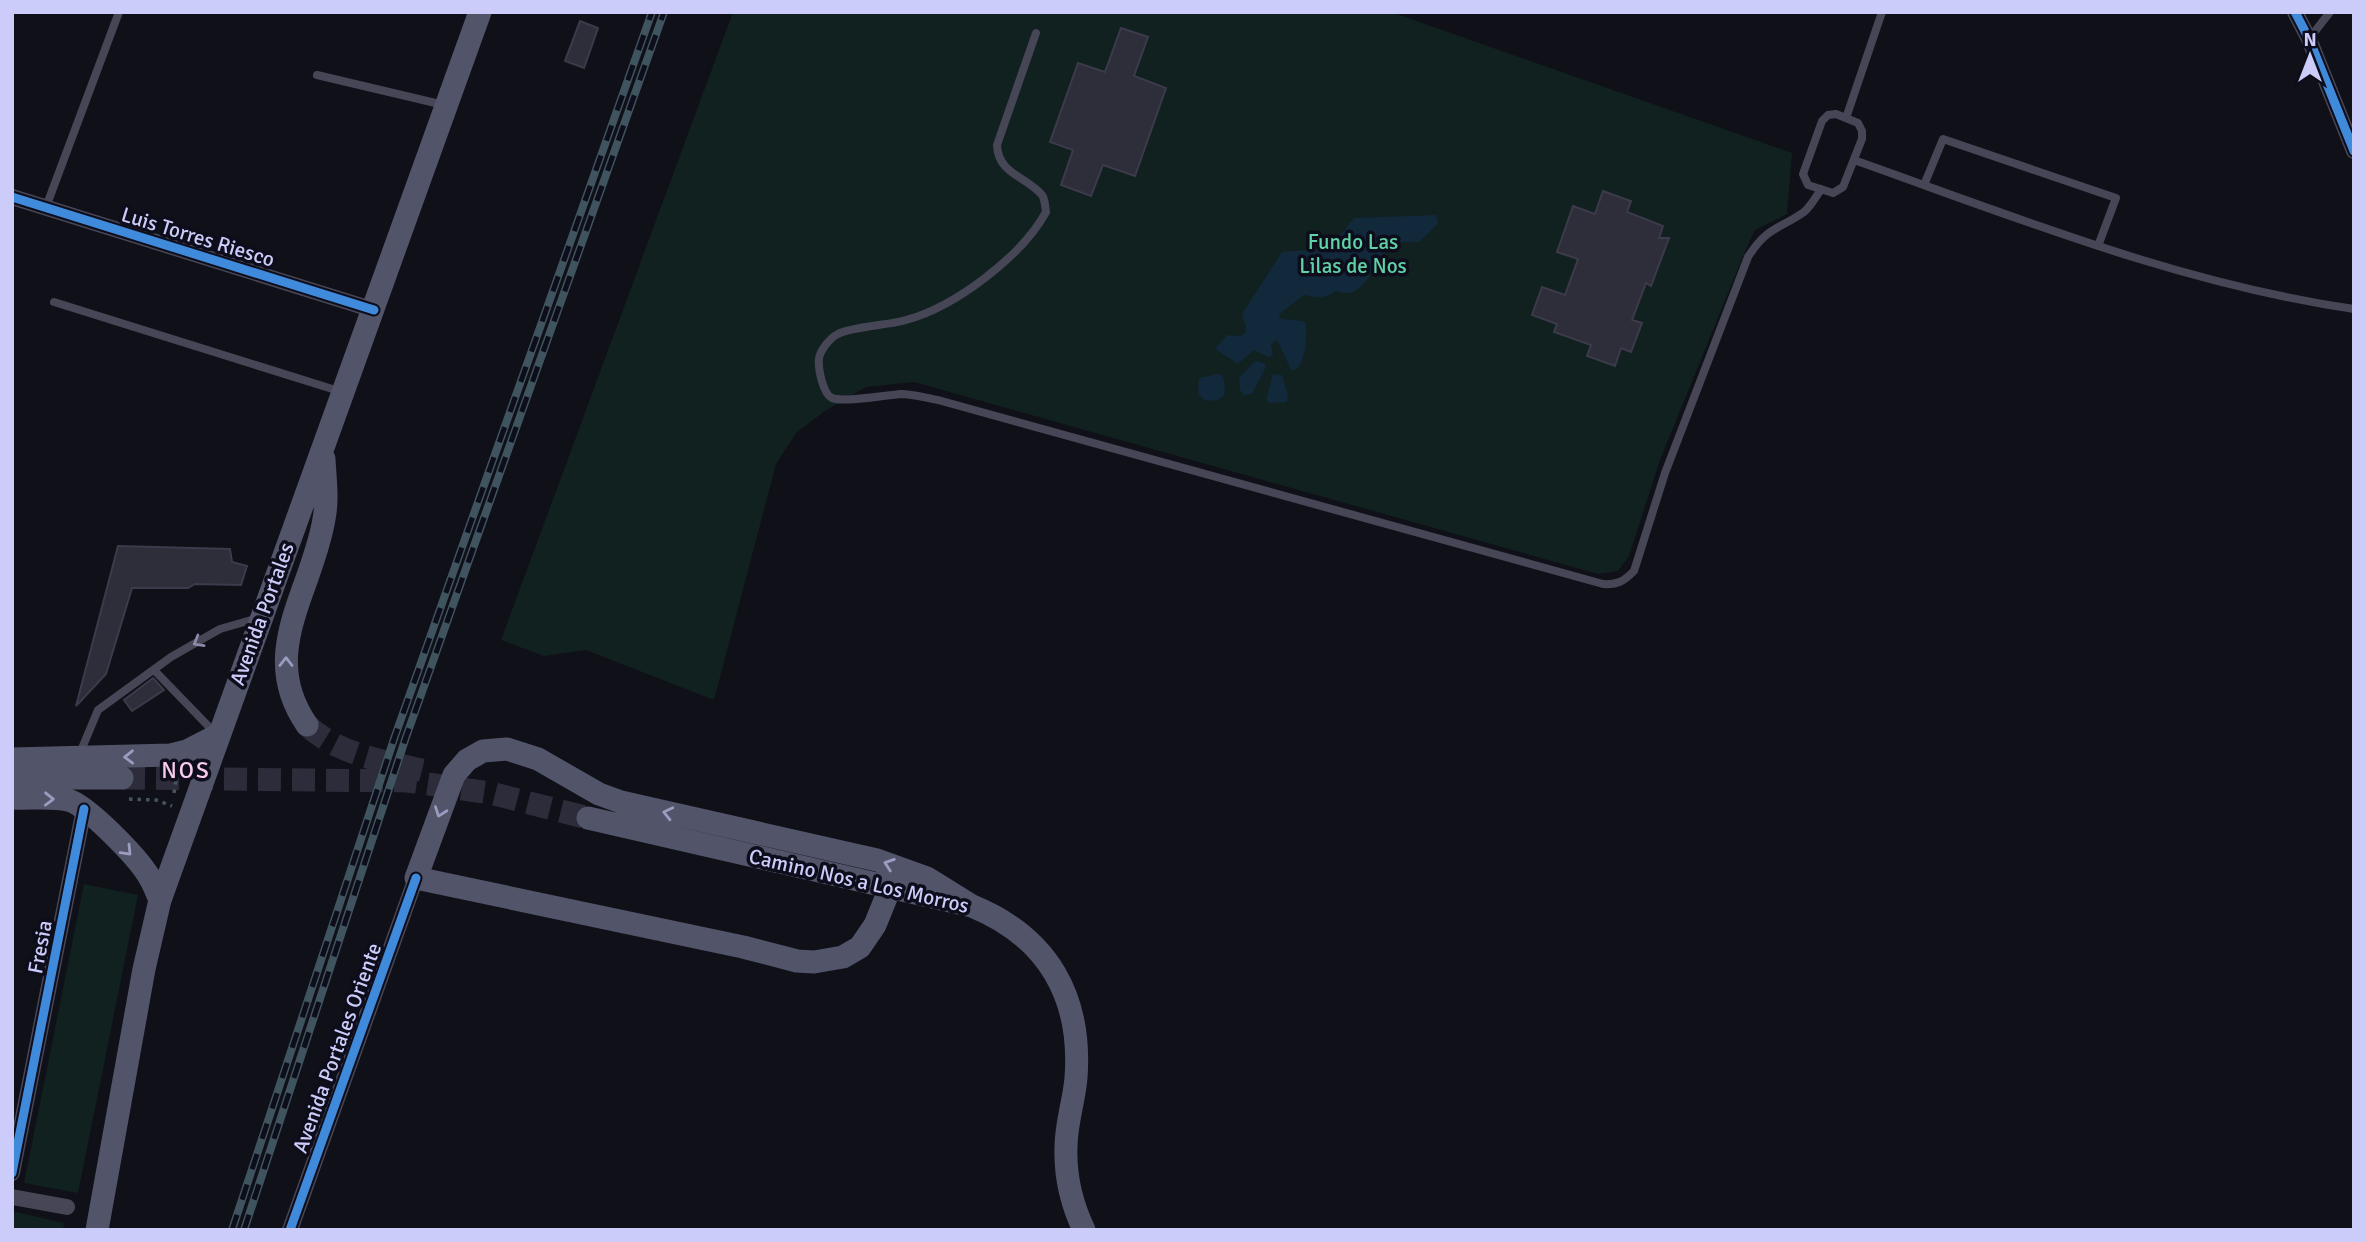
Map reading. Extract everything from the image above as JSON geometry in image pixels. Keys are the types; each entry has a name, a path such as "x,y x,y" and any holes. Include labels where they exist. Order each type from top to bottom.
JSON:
{"main road":[{"name":"Avenida Portales","path":"97,1230 142,983 160,900 479,12"},
{"path":"307,725 288,686 285,657 291,626 325,518 323,449"},
{"path":"12,759 172,755 218,736"},
{"path":"890,888 871,932 860,947 843,957 814,962 797,961 743,947 416,878 454,775 474,755 494,748 507,749 538,759 598,794 621,802 877,860 927,878 972,906"},
{"path":"12,778 125,789"},
{"path":"12,799 64,799 84,809 142,866 160,900"},
{"name":"Camino Nos a Los Morros","path":"588,818 972,906 999,918 1027,939 1053,970 1069,1002 1073,1019 1077,1059 1066,1146 1067,1168 1070,1190 1084,1230"}],"street":[{"path":"2295,12 2309,39 2354,150"},
{"name":"Luis Torres Riesco","path":"12,197 374,310"},
{"name":"Fresia","path":"12,1173 20,1103 84,809"},
{"name":"Avenida Portales Oriente","path":"290,1230 416,878"},
{"path":"12,1198 67,1207"}],"lane":[{"path":"46,207 119,12"},
{"path":"1846,118 1882,12"},
{"path":"2309,39 2330,12"},
{"path":"1036,33 997,145 997,156 1003,165 1043,196 1046,212 1036,230 1013,254 951,302 908,320 838,334 823,348 819,360 825,391 832,398 844,400 904,394 938,400 1603,584 1615,585 1634,571 1665,473 1748,257 1759,240 1806,210 1821,190"},
{"path":"317,75 446,106"},
{"path":"1832,114 1858,123 1862,131 1862,139 1854,160 1840,190 1833,193 1806,183 1803,177 1823,118 1832,114"},
{"path":"1924,185 1942,139 2116,198 2098,246"},
{"path":"1854,160 2145,262 2273,296 2354,309"},
{"path":"54,302 343,393"},
{"path":"78,758 98,710 154,670 220,629 261,617"},
{"path":"154,670 218,736"}],"path":[{"path":"125,789 191,812"}],"green space":[{"name":"Fundo Las Lilas de Nos","path":"733,12 1391,12 1792,153 1787,214 1755,230 1660,460 1629,556 1618,571 1598,574 914,382 866,387 825,411 796,433 776,464 714,700 586,650 544,656 501,640"},
{"path":"84,884 138,895 78,1193 24,1183"},
{"path":"12,1211 64,1223 63,1230 12,1230"}],"water":[{"path":"1436,215 1438,224 1419,242 1393,242 1373,264 1369,277 1357,290 1349,293 1335,291 1320,297 1304,295 1279,314 1281,319 1306,323 1304,354 1297,369 1291,370 1277,340 1271,344 1273,356 1268,357 1254,350 1238,364 1215,349 1227,335 1240,336 1245,333 1242,314 1282,252 1330,248 1354,218"},
{"path":"1257,361 1265,364 1265,369 1252,394 1244,395 1240,390 1239,378"},
{"path":"1273,374 1282,375 1288,395 1287,402 1269,403 1266,400"},
{"path":"1222,375 1224,380 1225,394 1217,401 1205,400 1198,394 1199,378"}],"building":[{"path":"580,21 598,28 584,68 565,61"},
{"path":"1121,28 1148,37 1134,76 1166,88 1135,176 1103,165 1091,196 1061,185 1073,150 1050,142 1078,63 1105,72"},
{"path":"1603,191 1631,201 1627,212 1663,226 1659,238 1669,238 1651,286 1646,283 1632,320 1642,323 1631,352 1621,348 1615,366 1587,356 1591,345 1554,332 1557,324 1532,315 1542,287 1565,295 1578,259 1557,252 1573,206 1595,214"},
{"path":"118,546 230,549 232,562 247,566 241,585 195,584 188,588 132,588 106,674 76,706"},
{"path":"153,678 164,690 132,711 124,700"}],"tunnel":[{"path":"307,725 349,751 429,772"},
{"path":"122,778 407,781 491,793 588,818"}],"railway":[{"path":"232,1230 395,736 652,12"},
{"path":"244,1230 406,737 664,12"}],"cycle path":[{"path":"2295,12 2309,39 2354,151"},
{"path":"12,197 374,310"},
{"path":"12,1173 84,809"},
{"path":"290,1230 416,878"}],"district":[{"name":"NOS","path":"186,770"}]}
